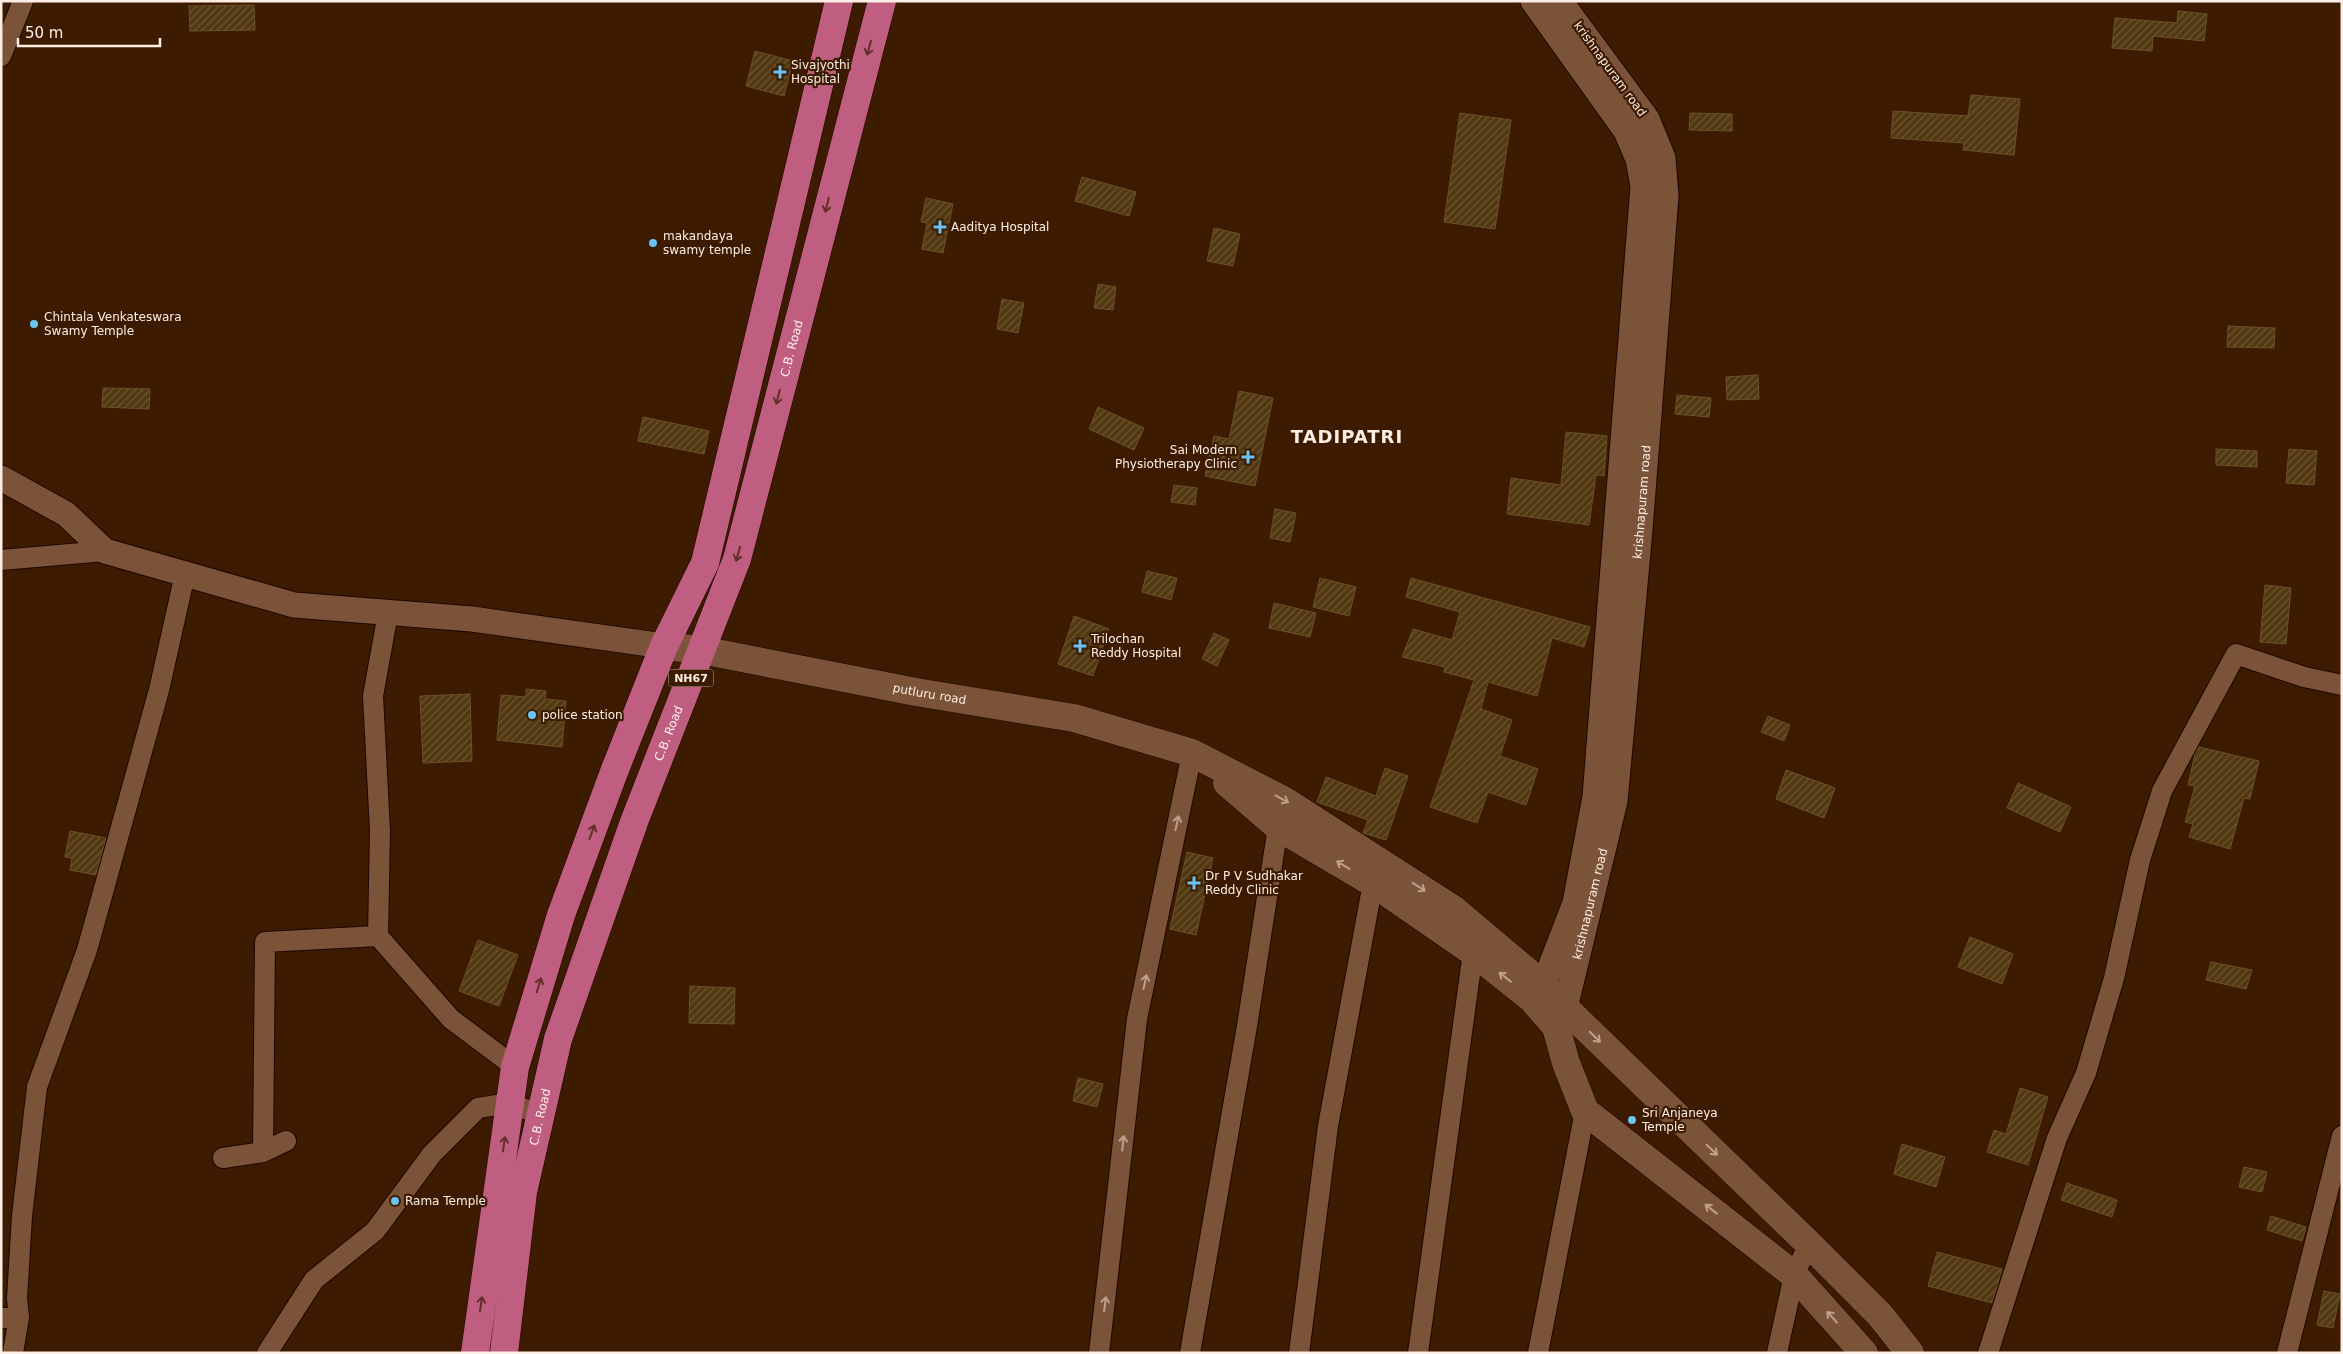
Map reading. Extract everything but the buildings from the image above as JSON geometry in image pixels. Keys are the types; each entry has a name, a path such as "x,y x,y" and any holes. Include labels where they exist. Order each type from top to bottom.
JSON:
{"highway":[{"name":"NH67","path":"475,1353 515,1067 560,915 664,646 705,563 839,1"},
{"name":"C.B. Road","path":"504,1353 524,1192 562,1030 634,822 737,559 882,1"}],"main road":[{"name":"putluru road","path":"664,646 701,650 916,692 1074,718 1192,753"},
{"path":"1192,753 1285,801 1453,909 1561,1018 1809,1244 1880,1315 1910,1353"},
{"path":"1192,753 1278,827 1373,883 1473,952 1537,992"},
{"path":"1561,1018 1566,1063 1584,1111 1794,1275 1864,1353"}],"street":[{"path":"1,56 23,1"},
{"name":"krishnapuram road","path":"1533,1 1626,132 1638,158 1643,186 1594,796 1575,903 1537,992"},
{"name":"krishnapuram road","path":"1560,1 1647,119 1663,158 1666,196 1640,530 1615,801 1561,1018"},
{"path":"1,478 66,514 105,551"},
{"path":"1,560 105,551 294,605 472,619 664,646"},
{"path":"13,1353 10,1317 17,1299 22,1216 36,1087 90,940 158,690 185,574"},
{"path":"388,613 373,696 380,831 378,936 451,1019 515,1067"},
{"path":"1988,1353 2057,1138 2086,1073 2114,978 2140,860 2162,791 2187,743 2236,654 2304,677 2342,685"},
{"path":"1099,1353 1137,1019 1192,753"},
{"path":"1190,1353 1247,1026 1278,827"},
{"path":"1299,1353 1328,1126 1373,883"},
{"path":"263,1152 265,942 378,936"},
{"path":"1418,1353 1473,952"},
{"path":"267,1353 314,1280 375,1231 432,1154 478,1108 510,1103 542,1115"},
{"path":"1538,1353 1584,1111"},
{"path":"2287,1353 2342,1136"},
{"path":"223,1158 263,1152 286,1141"},
{"path":"1778,1353 1794,1275 1809,1244"}],"place":[{"name":"Sivajyothi Hospital","path":"780,72"},
{"name":"Aaditya Hospital","path":"940,227"},
{"name":"makandaya swamy temple","path":"653,243"},
{"name":"Chintala Venkateswara Swamy Temple","path":"34,324"},
{"name":"Sai Modern Physiotherapy Clinic","path":"1248,457"},
{"name":"Trilochan Reddy Hospital","path":"1080,646"},
{"name":"police station","path":"532,715"},
{"name":"Dr P V Sudhakar Reddy Clinic","path":"1194,883"},
{"name":"Sri Anjaneya Temple","path":"1632,1120"},
{"name":"Rama Temple","path":"395,1201"}],"district":[{"name":"TADIPATRI","path":"1347,436"}]}
